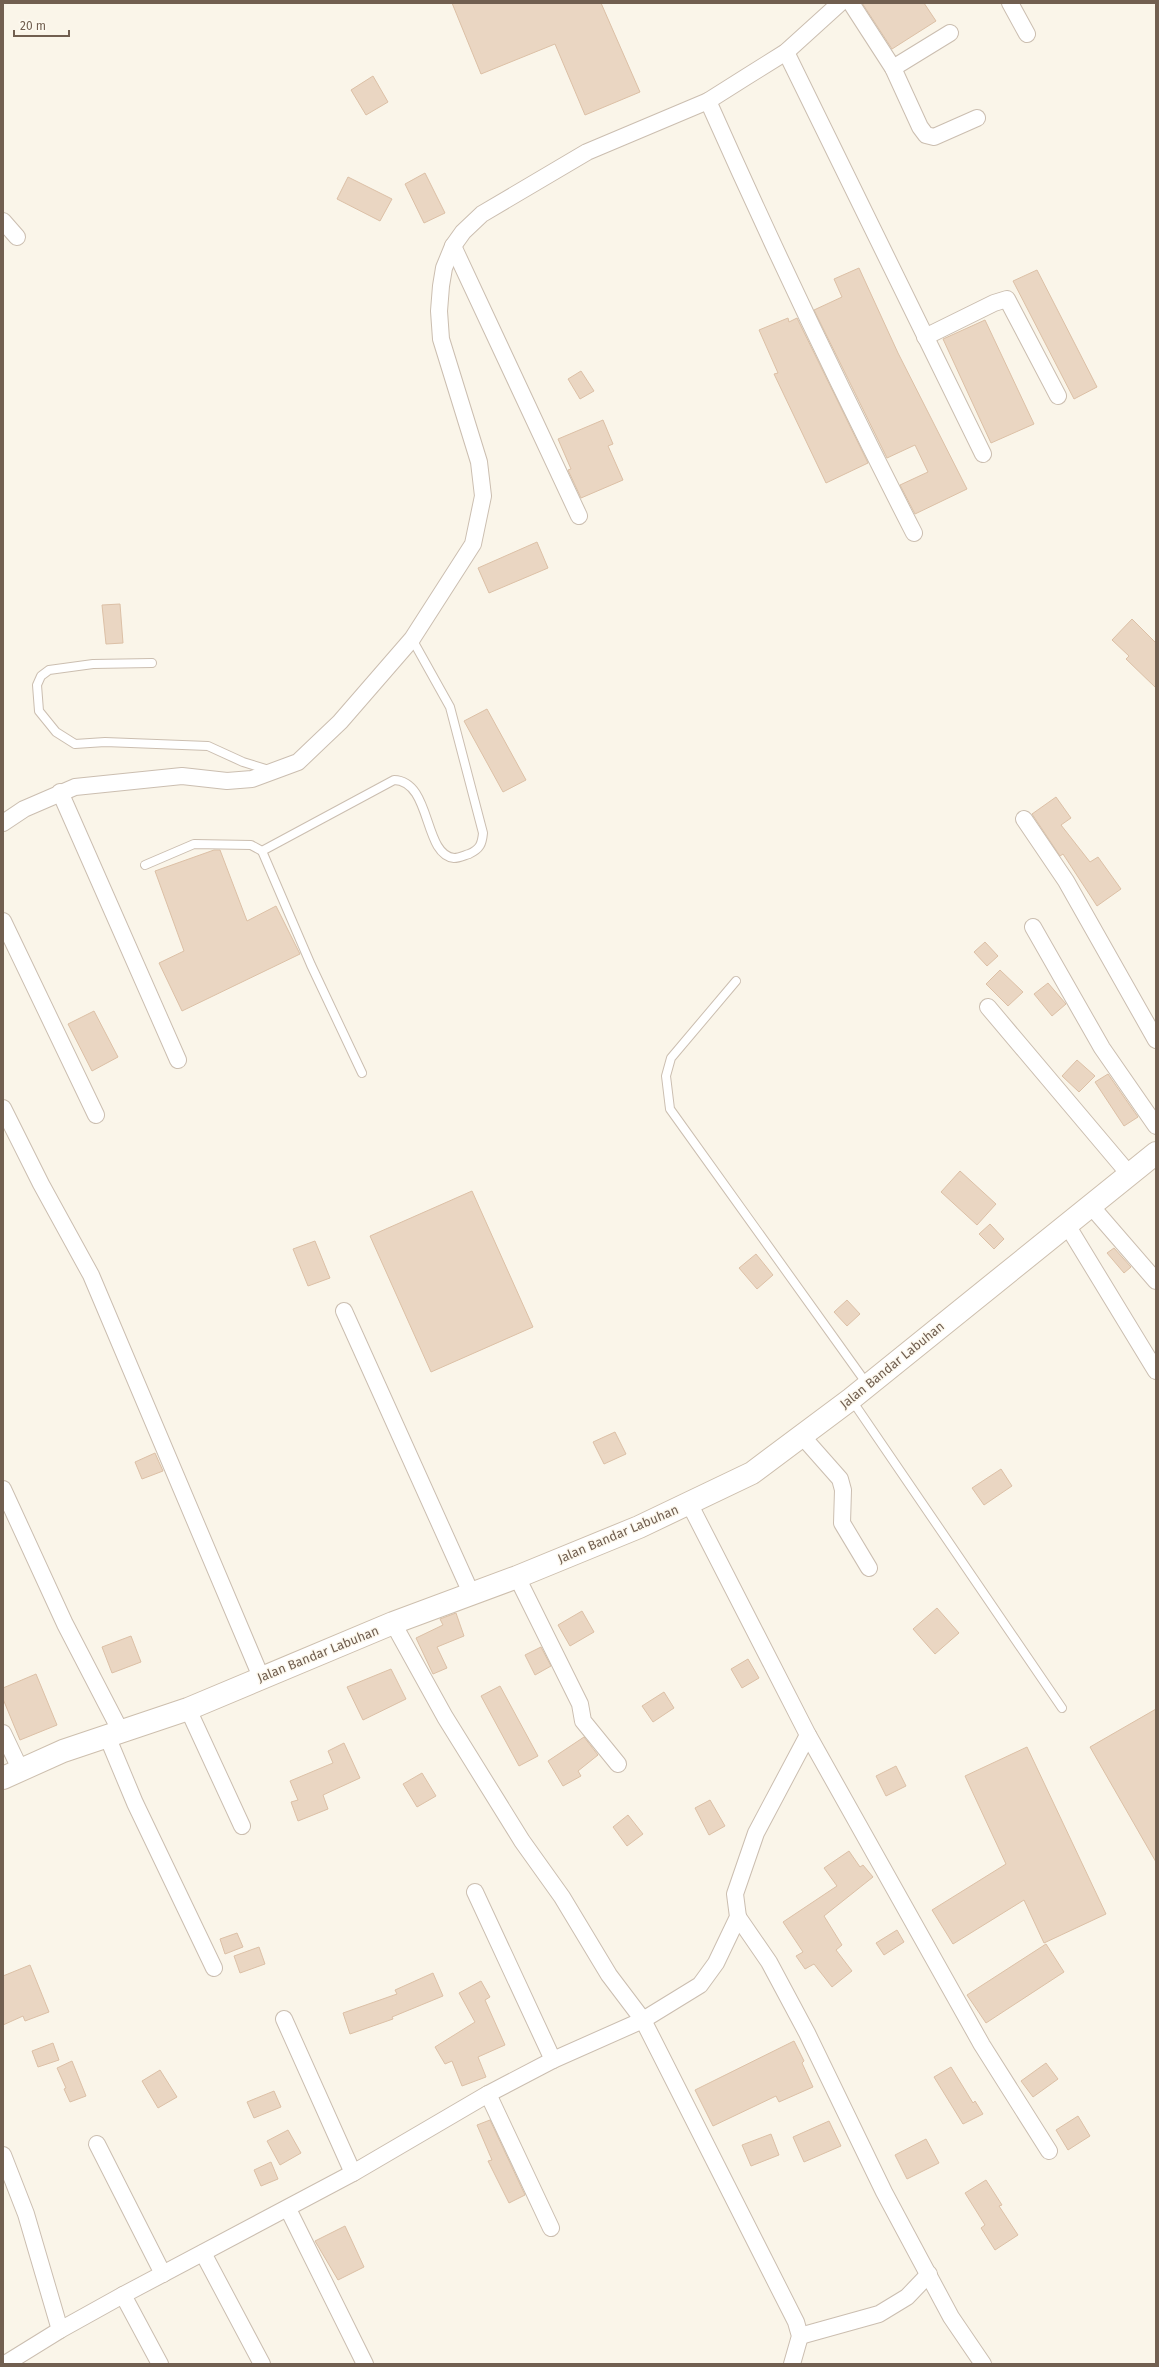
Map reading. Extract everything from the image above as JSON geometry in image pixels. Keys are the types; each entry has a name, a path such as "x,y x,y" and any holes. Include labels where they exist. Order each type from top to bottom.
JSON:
{"main road":[{"name":"Jalan Bandar Labuhan","path":"12,1775 63,1751 188,1709 261,1676 304,1662 393,1623 471,1593 518,1577 639,1527 752,1473 851,1398 1156,1153"}],"street":[{"path":"3,823 24,810 60,792 75,787 182,776 227,781 252,779 298,762 340,722 412,639 473,544 483,496 479,462 441,339 439,311 444,268 453,246 463,232 482,214 587,152 708,101 786,52 840,3"},
{"path":"851,3 893,68 920,127 926,135 934,137 977,118"},
{"path":"1010,3 1027,34"},
{"path":"893,68 950,33"},
{"path":"786,52 982,454"},
{"path":"708,101 764,228 860,429 914,533"},
{"path":"3,221 17,237"},
{"path":"453,246 579,516"},
{"path":"925,337 994,303 1007,299 1058,396"},
{"path":"60,792 178,1060"},
{"path":"1024,819 1066,881 1156,1040"},
{"path":"3,921 96,1115"},
{"path":"1034,927 1102,1048 1156,1126"},
{"path":"988,1007 1130,1174"},
{"path":"3,1108 41,1184 91,1275 261,1676"},
{"path":"1091,1206 1156,1280"},
{"path":"1067,1225 1156,1370"},
{"path":"344,1311 471,1593"},
{"path":"802,1436 840,1479 843,1490 842,1523 869,1568"},
{"path":"3,1489 114,1734 135,1803 214,1968"},
{"path":"689,1504 808,1735 982,2045 1049,2151"},
{"path":"518,1577 580,1704 583,1721 618,1764"},
{"path":"393,1623 445,1717 522,1841 562,1896 609,1976 643,2020 796,2322 800,2336 792,2364"},
{"path":"188,1709 242,1826"},
{"path":"3,1733 12,1775"},
{"path":"808,1735 756,1834 735,1894 738,1917 769,1962 804,2026 881,2186 951,2317 983,2364"},
{"path":"475,1892 553,2060"},
{"path":"5,2364 60,2330 123,2295 288,2209 353,2173 488,2094 553,2060 643,2020 700,1985 716,1963 738,1917"},
{"path":"284,2019 353,2173"},
{"path":"488,2094 551,2228"},
{"path":"97,2144 163,2274"},
{"path":"3,2155 26,2214 60,2330"},
{"path":"288,2209 365,2364"},
{"path":"203,2253 262,2364"},
{"path":"800,2336 879,2314 907,2297 929,2274"},
{"path":"123,2295 160,2364"}],"lane":[{"path":"262,851 394,780 402,780 413,787 439,848 447,856 456,858 477,851 482,844 483,833 450,707 412,639"},
{"path":"152,663 93,664 49,670 41,676 37,685 39,711 56,732 75,744 105,742 208,746 243,762 274,772"},
{"path":"145,865 194,844 251,845 262,851 311,965 362,1072"},
{"path":"736,981 671,1058 666,1076 670,1109 867,1385"},
{"path":"851,1398 1062,1708"}],"building":[{"path":"452,3 601,3 640,92 585,115 555,44 481,74"},
{"path":"862,3 924,3 936,21 892,49"},
{"path":"373,76 388,102 366,115 351,90"},
{"path":"425,173 445,213 424,223 405,184"},
{"path":"348,177 392,199 380,221 337,199"},
{"path":"859,268 898,353 967,489 915,514 900,485 928,472 915,445 887,458 814,310 842,297 834,279"},
{"path":"1037,270 1097,387 1074,399 1013,281"},
{"path":"788,318 789,322 797,318 868,463 826,483 774,374 778,373 759,330"},
{"path":"985,320 1034,424 991,443 943,339"},
{"path":"581,371 594,391 580,399 568,379"},
{"path":"603,420 613,444 608,446 623,480 581,498 568,470 571,469 558,439"},
{"path":"537,542 548,568 489,593 478,568"},
{"path":"120,604 123,643 106,644 102,605"},
{"path":"1132,619 1156,643 1156,688 1126,659 1129,656 1112,640"},
{"path":"487,709 526,780 503,792 464,721"},
{"path":"1056,797 1071,818 1061,825 1090,862 1098,857 1121,889 1097,906 1063,854 1060,856 1032,814"},
{"path":"214,850 220,850 247,921 276,906 300,954 182,1011 159,963 184,951 155,871"},
{"path":"985,942 998,956 987,966 974,952"},
{"path":"1000,970 1023,992 1008,1006 986,984"},
{"path":"1048,983 1066,1004 1052,1016 1034,994"},
{"path":"94,1011 118,1057 92,1071 68,1024"},
{"path":"1077,1060 1095,1076 1079,1092 1062,1076"},
{"path":"1108,1074 1138,1117 1124,1126 1095,1082"},
{"path":"960,1171 996,1204 977,1225 941,1192"},
{"path":"472,1191 533,1327 431,1372 370,1236"},
{"path":"990,1224 1004,1239 994,1249 979,1234"},
{"path":"315,1241 330,1278 308,1286 293,1249"},
{"path":"1114,1248 1131,1267 1124,1273 1107,1253"},
{"path":"756,1254 773,1275 757,1289 739,1268"},
{"path":"847,1300 860,1314 847,1326 834,1312"},
{"path":"615,1432 626,1454 604,1464 593,1442"},
{"path":"155,1453 163,1471 142,1479 135,1462"},
{"path":"1001,1469 1012,1486 984,1505 972,1488"},
{"path":"937,1608 959,1633 935,1654 913,1629"},
{"path":"582,1611 594,1632 570,1646 558,1625"},
{"path":"456,1613 464,1636 437,1647 447,1668 433,1674 416,1638 443,1625 440,1619"},
{"path":"131,1636 141,1662 112,1673 102,1647"},
{"path":"541,1647 551,1666 535,1675 525,1655"},
{"path":"748,1659 759,1678 742,1688 731,1669"},
{"path":"391,1669 406,1699 363,1720 347,1687"},
{"path":"36,1674 57,1725 20,1740 3,1699 3,1688"},
{"path":"500,1686 538,1756 519,1766 481,1696"},
{"path":"664,1692 674,1708 653,1722 642,1706"},
{"path":"1156,1709 1156,1862 1090,1747"},
{"path":"584,1737 598,1755 578,1771 581,1776 563,1786 548,1761"},
{"path":"344,1743 360,1778 323,1795 328,1809 298,1821 291,1802 298,1800 290,1781 333,1763 328,1751"},
{"path":"1027,1747 1106,1914 1044,1943 1024,1900 953,1944 932,1910 1006,1864 965,1776"},
{"path":"896,1766 906,1786 886,1796 876,1776"},
{"path":"422,1773 436,1796 417,1807 403,1784"},
{"path":"710,1800 725,1826 709,1835 695,1808"},
{"path":"628,1815 643,1834 627,1846 613,1827"},
{"path":"849,1851 860,1867 863,1865 873,1877 824,1916 842,1945 836,1950 852,1971 832,1987 814,1964 805,1969 796,1956 803,1952 783,1922 837,1886 824,1868"},
{"path":"897,1930 904,1942 884,1955 876,1943"},
{"path":"237,1933 243,1947 225,1954 220,1939"},
{"path":"1046,1944 1064,1972 986,2023 967,1995"},
{"path":"259,1947 265,1964 240,1973 234,1956"},
{"path":"30,1965 49,2012 25,2021 23,2016 3,2025 3,1976"},
{"path":"433,1973 443,1996 392,2017 393,2019 350,2034 343,2013 397,1994 395,1990"},
{"path":"481,1981 490,1997 485,2000 505,2045 478,2057 486,2077 462,2086 452,2061 445,2064 435,2047 475,2022 459,1993"},
{"path":"794,2041 804,2061 802,2063 813,2087 779,2102 776,2096 713,2126 695,2090"},
{"path":"53,2043 59,2060 38,2067 32,2051"},
{"path":"72,2061 86,2096 70,2102 64,2089 66,2088 57,2068"},
{"path":"1046,2063 1058,2079 1033,2097 1021,2081"},
{"path":"951,2067 973,2103 975,2101 983,2114 963,2124 934,2077"},
{"path":"160,2070 177,2097 158,2108 142,2081"},
{"path":"274,2091 281,2107 254,2118 247,2102"},
{"path":"1078,2116 1090,2136 1068,2150 1056,2130"},
{"path":"490,2120 525,2195 509,2203 488,2161 492,2160 477,2125"},
{"path":"829,2121 841,2146 804,2162 793,2137"},
{"path":"288,2130 301,2153 280,2165 267,2141"},
{"path":"771,2134 779,2155 751,2166 742,2145"},
{"path":"926,2139 939,2163 907,2179 895,2155"},
{"path":"271,2162 278,2179 261,2186 254,2170"},
{"path":"986,2180 1002,2205 999,2206 1018,2235 995,2250 981,2228 985,2225 965,2193"},
{"path":"345,2226 364,2267 338,2280 315,2241"}]}
